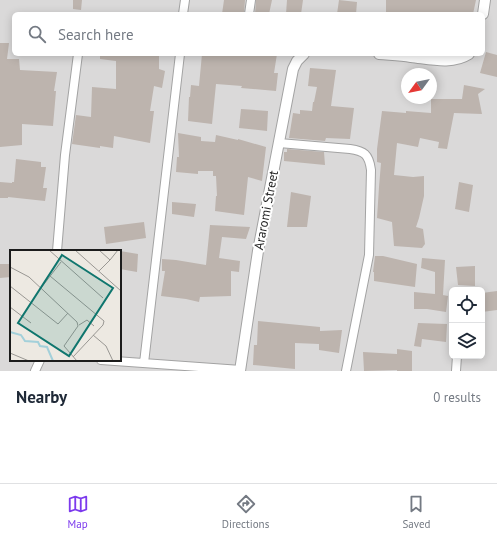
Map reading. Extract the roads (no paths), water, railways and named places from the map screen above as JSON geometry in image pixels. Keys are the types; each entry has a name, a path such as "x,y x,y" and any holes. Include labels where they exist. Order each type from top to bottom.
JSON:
{"street":[{"path":"183,12 186,0"},
{"path":"249,12 251,0"},
{"path":"483,12 485,0"},
{"path":"57,250 65,155 78,56"},
{"path":"144,363 180,56"},
{"name":"Araromi Street","path":"241,371 258,251 293,69 297,61 302,56"},
{"path":"401,56 438,60 456,60 465,56"},
{"path":"279,143 350,149 359,151 366,156 370,163 369,255 346,371"},
{"path":"456,371 457,359"},
{"path":"35,371 40,361"},
{"path":"115,361 241,371"}]}
